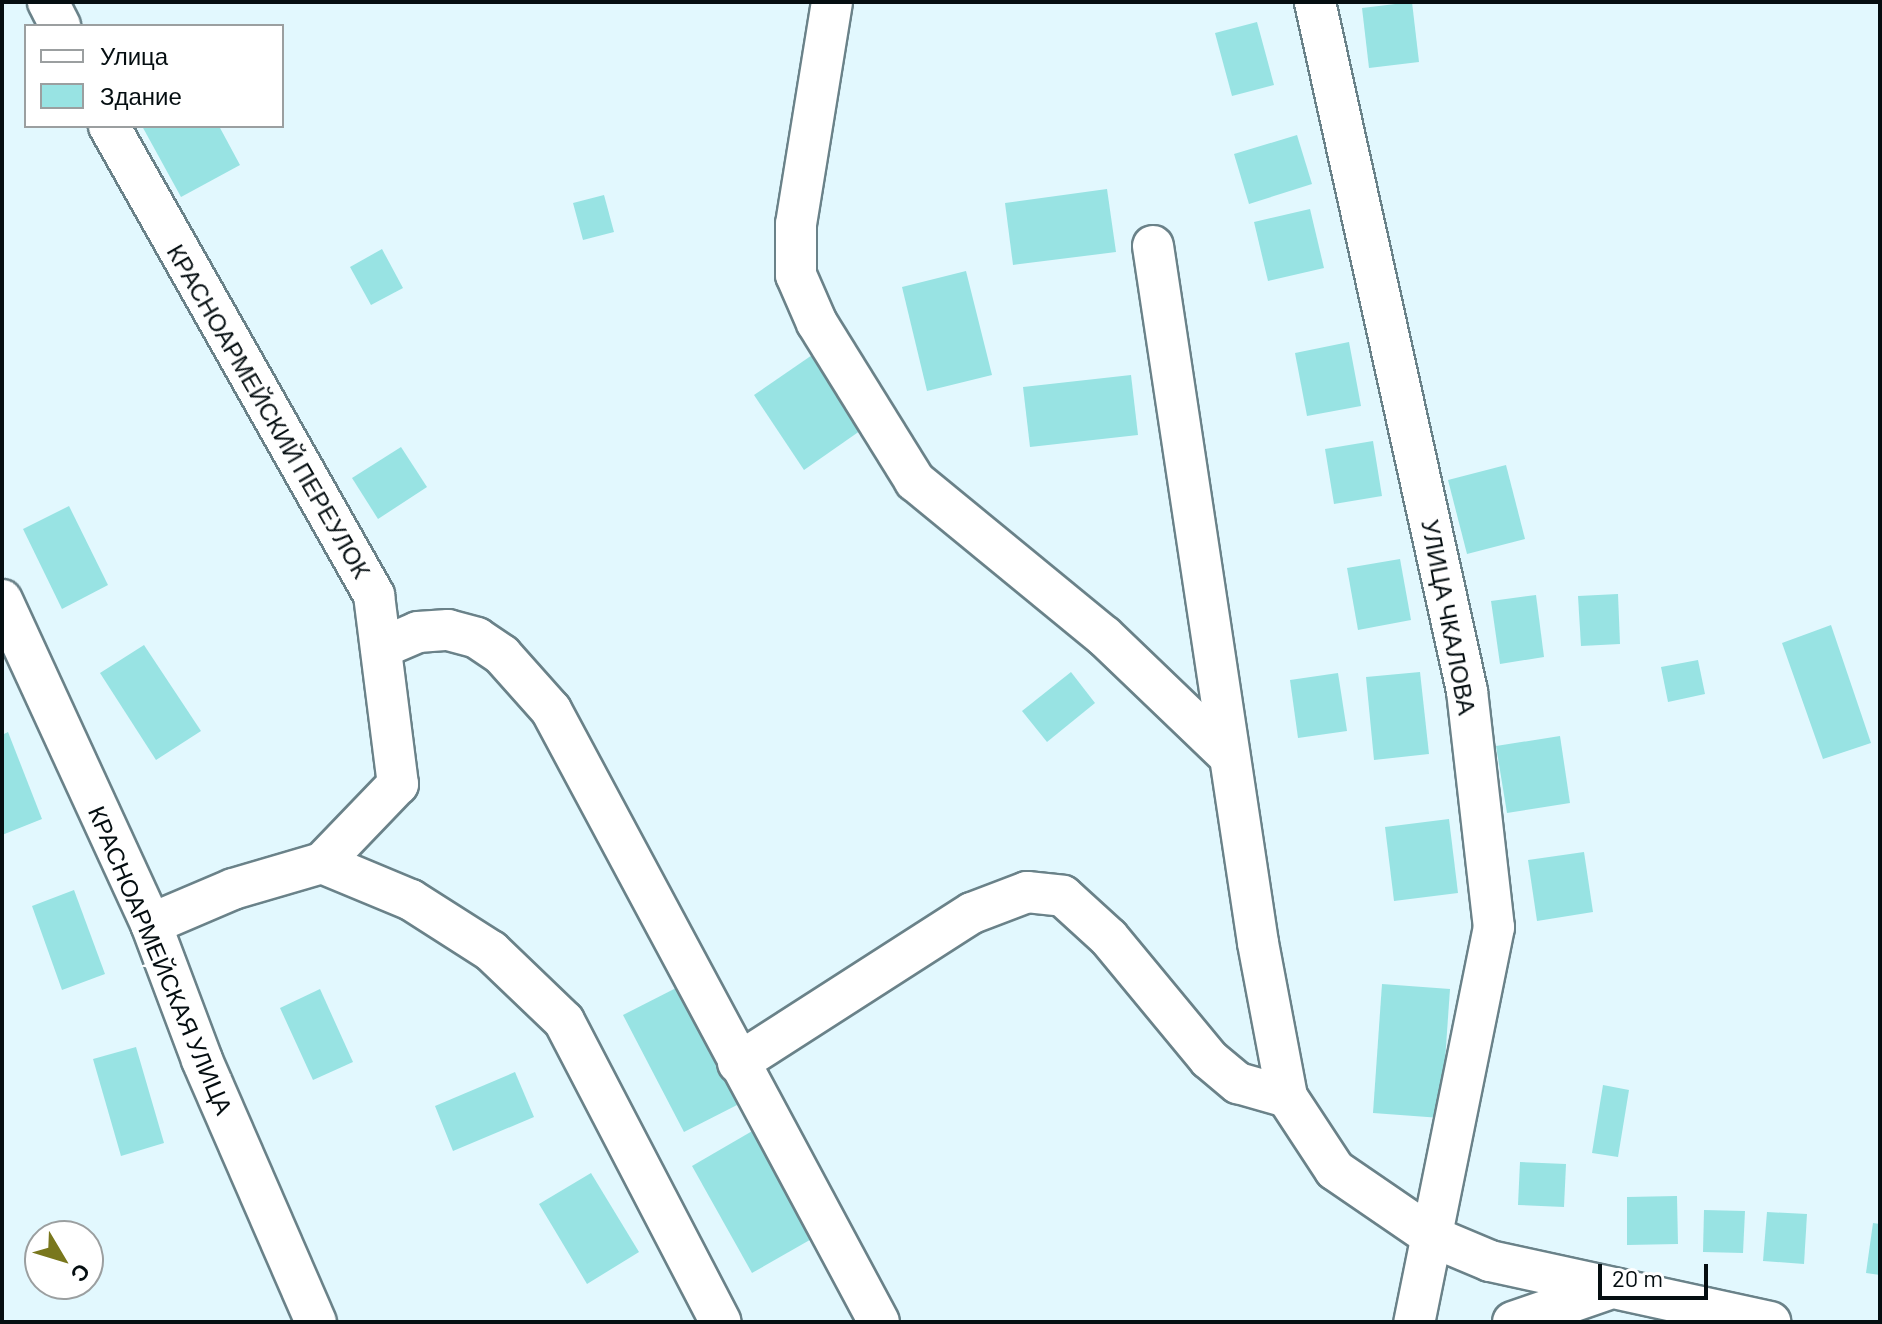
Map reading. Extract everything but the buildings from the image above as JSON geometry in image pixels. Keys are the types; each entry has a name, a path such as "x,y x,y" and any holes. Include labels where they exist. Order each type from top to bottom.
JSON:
{"street":[{"path":"48,2 59,24"},
{"path":"832,2 796,224 796,275 817,323 915,481 1104,636 1229,756"},
{"name":"УЛИЦА ЧКАЛОВА","path":"1315,2 1467,691 1494,927 1414,1322"},
{"name":"КРАСНОАРМЕЙСКИЙ ПЕРЕУЛОК","path":"110,128 374,595 398,784 322,863"},
{"path":"1153,246 1229,756 1287,1097 1335,1170 1433,1237 1490,1261 1606,1290 1770,1322"},
{"name":"КРАСНОАРМЕЙСКАЯ УЛИЦА","path":"2,600 151,924 202,1060 316,1322"},
{"path":"381,648 418,632 448,630 477,638 502,655 551,710 879,1322"},
{"path":"151,924 233,889 322,863 411,900 491,951 564,1021 721,1322"},
{"path":"738,1063 972,913 1027,892 1063,896 1109,938 1209,1059 1238,1083 1287,1097"},
{"path":"1513,1322 1606,1290"}]}
